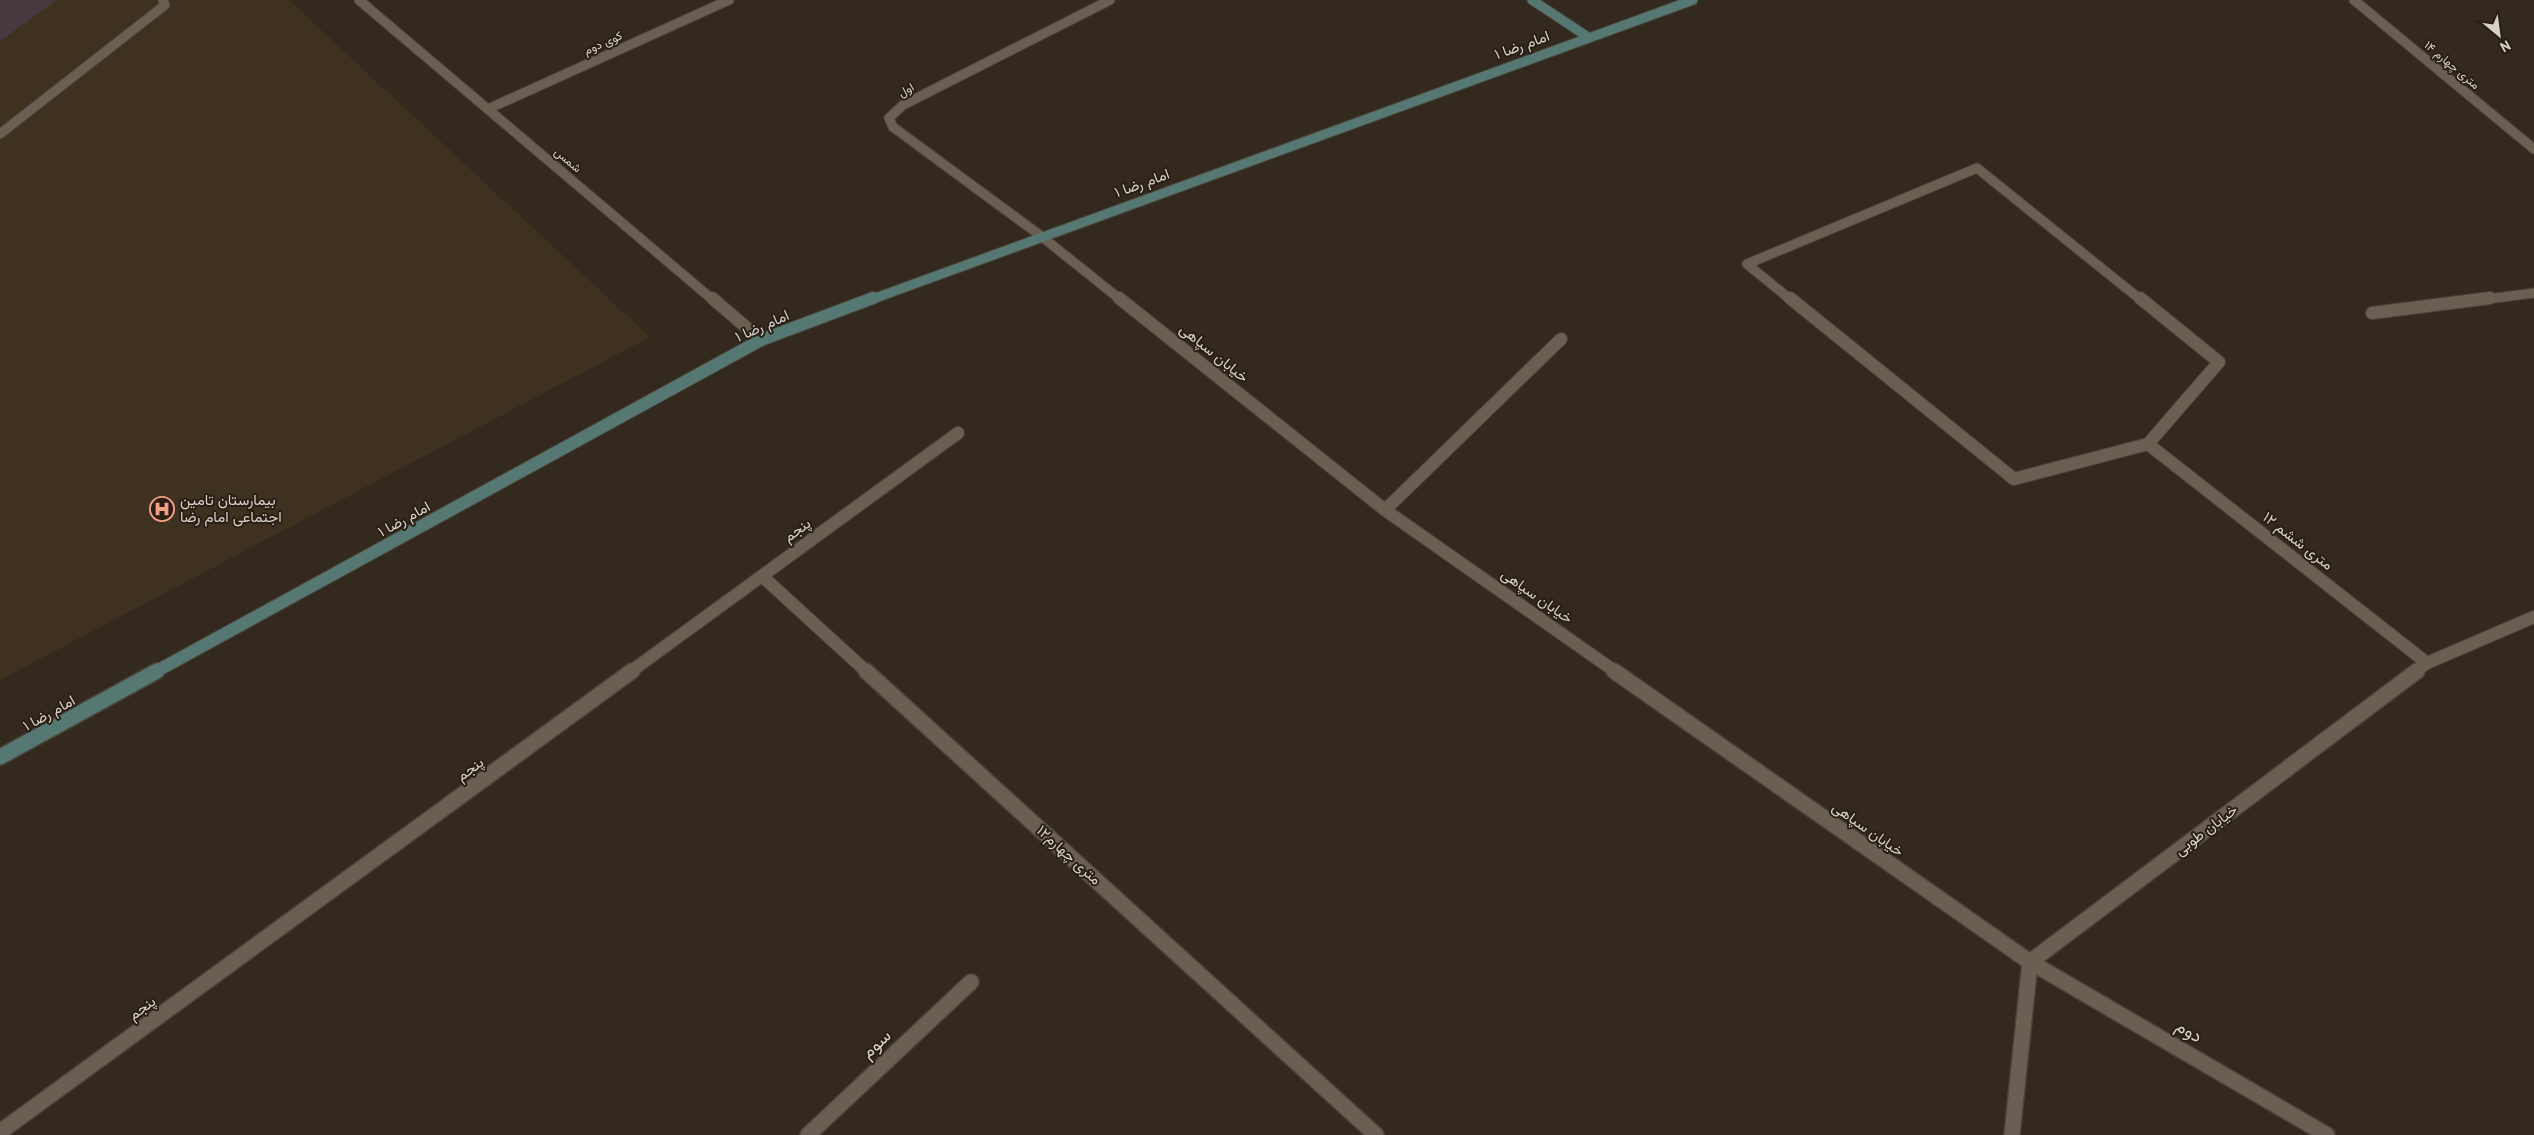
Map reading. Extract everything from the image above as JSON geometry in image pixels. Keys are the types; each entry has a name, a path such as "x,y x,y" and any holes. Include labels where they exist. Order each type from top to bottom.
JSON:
{"main road":[{"name":"امام رضا ۱","path":"1532,0 1588,37"},
{"name":"امام رضا ۱","path":"0,757 761,340 1041,236 1693,0"}],"street":[{"path":"0,134 165,5 162,0"},
{"name":"شمس","path":"359,0 761,340"},
{"name":"کوی دوم","path":"488,109 729,0"},
{"name":"اول","path":"1041,236 893,127 889,118 903,105 1110,0"},
{"name":"۱۴ متری چهارم","path":"2354,0 2534,149"},
{"path":"1977,168 2219,362 2148,444 2014,479 1747,264 1977,168"},
{"name":"خیابان سپاهی","path":"1041,236 1385,510 2030,962"},
{"path":"2372,313 2534,293"},
{"path":"1385,510 1560,339"},
{"name":"پنجم","path":"0,1132 958,433"},
{"name":"۱۲ متری ششم","path":"2148,444 2427,663"},
{"name":"۱۲متری چهارم","path":"762,576 1376,1135"},
{"name":"خیابان طوبی","path":"2030,962 2427,663 2534,617"},
{"path":"2012,1135 2030,962"},
{"name":"دوم","path":"2030,962 2327,1135"},
{"name":"سوم","path":"808,1135 971,982"}],"shaded area":[{"name":"بیمارستان تامین اجتماعی امام رضا","path":"0,0 289,0 650,337 0,680"}],"building":[{"path":"0,0 57,0 0,41"}],"place":[{"name":"بیمارستان تامین اجتماعی امام رضا","path":"162,509"}]}
